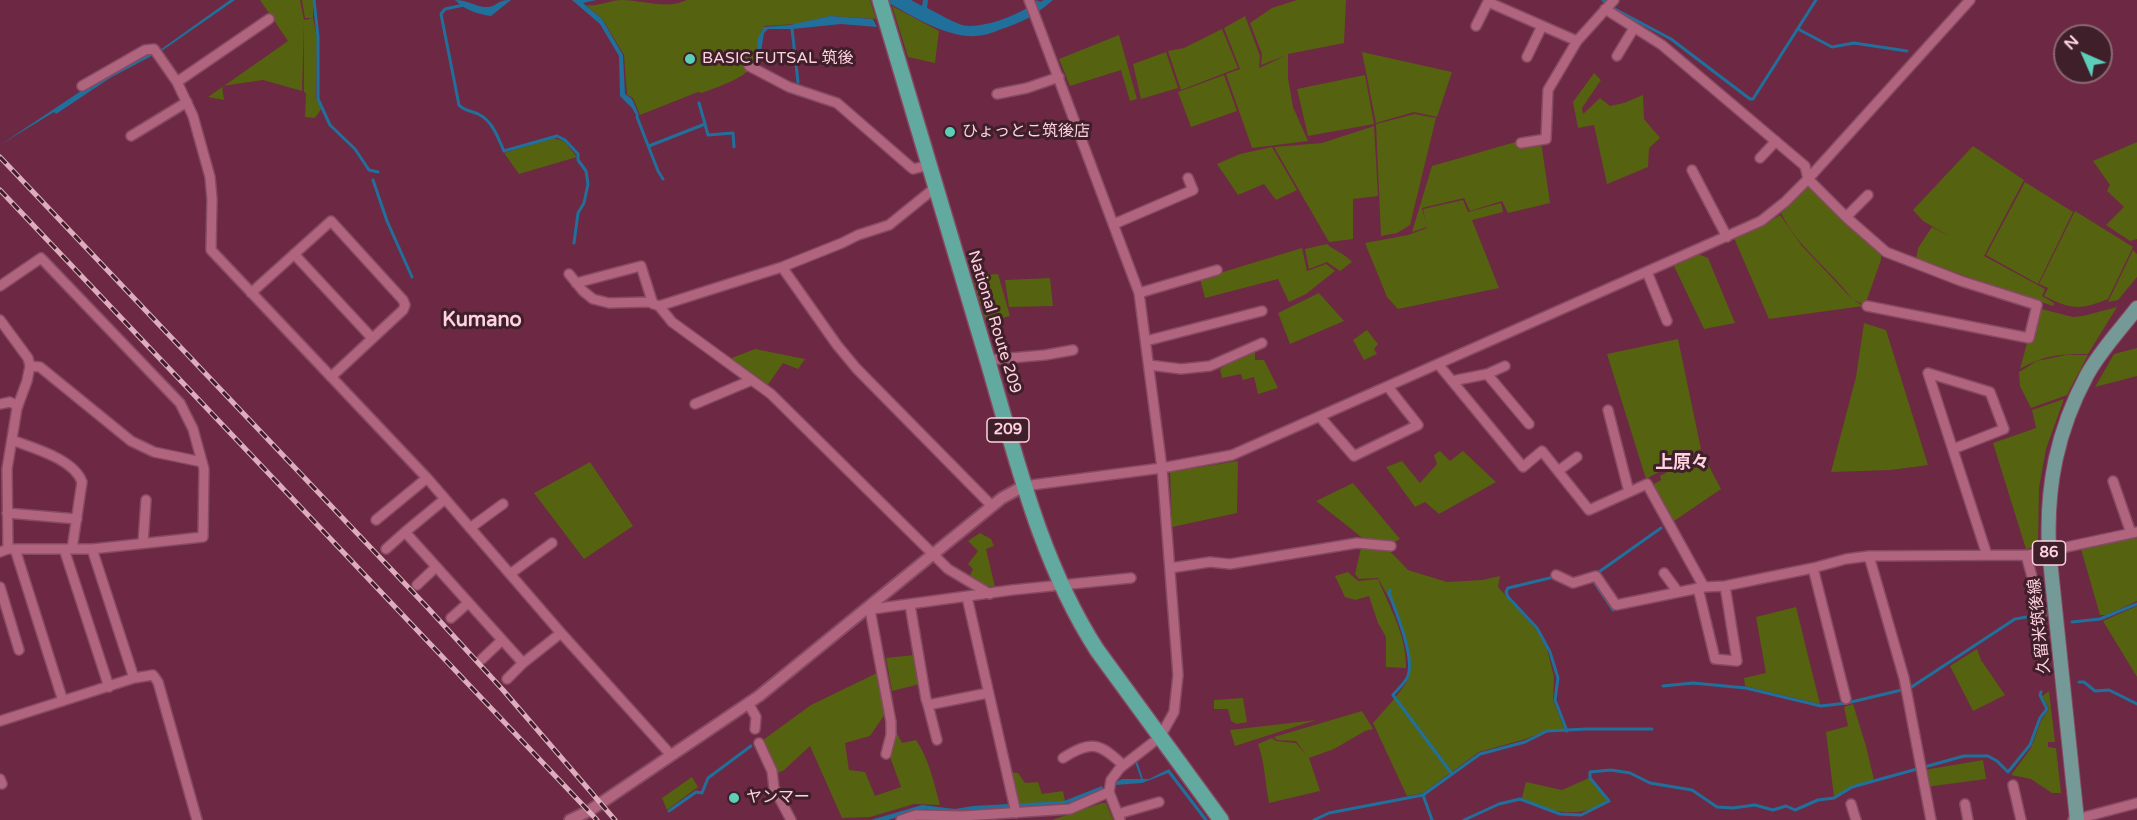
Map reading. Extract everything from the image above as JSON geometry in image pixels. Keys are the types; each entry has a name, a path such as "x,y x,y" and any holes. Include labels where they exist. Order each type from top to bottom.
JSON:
{"highway":[{"name":"National Route 209","path":"880,0 1024,486 1060,586 1079,623 1097,650 1221,820"}],"main road":[{"name":"久留米筑後線","path":"2075,820 2049,550 2047,513 2052,471 2061,435 2088,373 2137,308"}],"street":[{"path":"1521,143 1546,138 1548,90 1577,41 1614,0"},
{"path":"570,820 589,811 748,704 867,610 1002,498 1024,486 1162,468 1232,455 1761,221 1785,202 1808,179 1971,0"},
{"path":"1476,26 1486,1 1501,3 1542,26 1577,41"},
{"path":"1030,2 1139,293 1162,468 1178,675 1174,711 1160,737 1123,765 1111,780 1109,792 1119,817 1159,802"},
{"path":"1605,9 1662,45 1805,166 1808,179 1886,252 1960,281 2037,305 2029,338 1867,306"},
{"path":"177,82 269,19"},
{"path":"1527,57 1542,26"},
{"path":"1617,56 1634,28"},
{"path":"82,86 145,50 154,49 177,82 194,116 210,177 211,250 427,478 561,633 671,755"},
{"path":"749,66 789,87 837,103 913,169 929,165"},
{"path":"998,94 1027,88 1059,77"},
{"path":"131,136 187,102"},
{"path":"1760,158 1776,141"},
{"path":"1692,170 1727,237"},
{"path":"1114,224 1193,190 1188,178"},
{"path":"569,274 593,299 609,303 656,305 782,267 858,235 889,225 936,187"},
{"path":"1846,217 1868,195"},
{"path":"251,293 331,221 403,300 405,305 403,310 331,377"},
{"path":"294,254 372,338"},
{"path":"0,286 41,258 180,403 193,429 204,469 203,537 92,549 7,550"},
{"path":"576,283 641,266 656,305 672,322 785,407 948,569 990,594"},
{"path":"782,267 856,368 992,506"},
{"path":"1139,293 1217,270"},
{"path":"1647,272 1667,321"},
{"path":"1146,341 1262,311"},
{"path":"0,320 28,358 30,366 18,406 7,469 4,504 7,513 7,550 63,701"},
{"path":"1149,365 1181,369 1210,366 1262,343"},
{"path":"987,360 1073,350"},
{"path":"1438,364 1523,467 1542,451 1589,510 1647,484 1701,588 1715,659 1737,661 1725,586"},
{"path":"30,366 40,367 131,441 154,452 202,462"},
{"path":"1452,381 1487,374 1505,366"},
{"path":"1953,448 2004,429 1990,392 1928,373 1987,555"},
{"path":"1487,374 1529,424"},
{"path":"695,404 752,380"},
{"path":"1320,417 1354,456 1418,425 1388,387"},
{"path":"0,404 10,402 18,406"},
{"path":"1608,410 1629,492"},
{"path":"12,440 53,455 80,475 82,482 68,549 109,687"},
{"path":"1558,471 1577,457"},
{"path":"376,520 427,478"},
{"path":"1556,575 1573,583 1596,576 1616,605 1678,592 1725,586 1869,556 2026,555 2134,532 2113,481"},
{"path":"386,549 445,499"},
{"path":"143,543 146,500"},
{"path":"470,528 503,504"},
{"path":"7,513 76,519"},
{"path":"405,532 523,663"},
{"path":"510,574 552,543"},
{"path":"1170,568 1210,562 1230,564 1357,543 1391,546"},
{"path":"92,549 134,678"},
{"path":"2026,555 2042,613"},
{"path":"1869,556 1904,678 1931,820"},
{"path":"417,585 436,567"},
{"path":"1813,568 1846,699"},
{"path":"1664,573 1678,592"},
{"path":"867,610 1131,578"},
{"path":"0,587 19,650"},
{"path":"967,597 988,693 1021,815"},
{"path":"451,618 468,603"},
{"path":"910,605 928,705 937,740"},
{"path":"867,610 891,722 891,735 886,754"},
{"path":"507,679 523,663 561,633"},
{"path":"482,659 501,641"},
{"path":"0,721 134,678 153,675 158,682 197,820"},
{"path":"928,705 988,693"},
{"path":"748,704 756,717 755,729"},
{"path":"759,743 772,771 774,788 791,820"},
{"path":"1063,758 1089,745 1101,747 1123,765"},
{"path":"2013,784 2021,820"},
{"path":"901,820 916,815 957,818 1021,815 1070,809 1109,792"},
{"path":"2075,820 2137,803"},
{"path":"1851,804 1856,820"},
{"path":"1965,804 1968,820"}],"green space":[{"path":"260,0 300,0 304,20 313,18 317,37 316,98 321,109 315,118 305,117 304,25 302,91 263,80 224,86 288,41"},
{"path":"302,0 313,0 313,18 305,18"},
{"name":"BASIC FUTSAL 筑後","path":"622,0 671,4 687,0 870,0 876,19 830,16 796,24 765,26 759,39 754,62 740,77 640,115 633,98 627,95 624,55 603,20 586,5"},
{"path":"1297,0 1346,0 1344,43 1288,54 1288,78 1293,107 1308,141 1252,148 1226,74 1240,69 1224,28 1245,16 1260,56 1259,68 1287,55 1261,65 1262,54 1250,23 1272,8"},
{"path":"892,6 939,31 935,63 908,57"},
{"path":"1222,29 1238,68 1181,90 1168,51 1184,48"},
{"path":"1119,35 1137,99 1130,101 1121,70 1070,86 1059,59"},
{"path":"1166,52 1178,88 1141,99 1133,64"},
{"path":"1362,52 1452,72 1437,117 1414,112 1376,123"},
{"path":"1594,73 1601,80 1582,108 1583,114 1600,98 1610,106 1643,95 1644,119 1660,138 1649,148 1648,167 1607,184 1594,125 1578,128 1573,102"},
{"path":"1224,75 1237,111 1191,127 1178,92"},
{"path":"1365,75 1374,124 1308,136 1297,89"},
{"path":"222,87 224,100 208,97"},
{"path":"1415,114 1436,118 1410,225 1397,233 1381,236 1376,124"},
{"path":"1374,126 1378,196 1353,199 1353,239 1329,242 1274,147 1322,143"},
{"path":"1540,135 1550,203 1508,213 1502,201 1470,211 1464,198 1422,208 1427,227 1412,232 1432,166"},
{"path":"553,138 564,141 577,157 519,174 504,153"},
{"path":"2137,142 2137,239 2130,241 2106,225 2124,207 2107,191 2110,185 2093,161"},
{"path":"1973,146 2024,180 1984,256 2045,289 2042,296 2054,303 2053,306 1916,259 1918,248 1932,227 1951,237 1923,221 1913,210"},
{"path":"1272,147 1297,190 1276,200 1264,184 1238,195 1217,164 1240,154"},
{"path":"2025,182 2073,212 2038,284 1986,255"},
{"path":"1809,185 1851,228 1881,252 1881,260 1865,305 1854,300 1863,306 1769,319 1734,238 1761,227 1780,215 1802,246 1853,300 1805,248 1781,213"},
{"path":"1463,200 1468,212 1501,203 1503,212 1472,220 1499,288 1398,309 1387,297 1365,243 1408,235 1427,228 1423,209"},
{"path":"2075,211 2133,247 2108,299 2083,307 2069,306 2044,296 2048,288 2039,284"},
{"path":"1327,244 1352,262 1340,271 1327,262 1309,269 1305,249"},
{"path":"1302,248 1307,271 1326,264 1335,271 1306,294 1289,302 1278,279 1205,298 1200,279"},
{"path":"2133,250 2137,254 2137,277 2118,300 2108,302"},
{"path":"1698,254 1708,258 1735,323 1704,329 1674,266"},
{"path":"998,274 1010,316 986,322 972,276"},
{"path":"1050,278 1053,306 1009,307 1005,280"},
{"path":"1319,293 1344,321 1290,344 1278,313"},
{"path":"2117,307 2088,354 2053,356 2020,369 2027,343 2033,338 2041,309 2073,317"},
{"path":"1864,323 1886,330 1928,465 1891,470 1831,472 1856,377"},
{"path":"1367,330 1378,344 1374,349 1377,354 1364,360 1353,340"},
{"path":"1678,339 1701,449 1646,479 1607,354"},
{"path":"2137,348 2137,376 2095,387 2114,354"},
{"path":"755,349 805,359 798,369 783,363 767,386 729,359"},
{"path":"1250,350 1255,350 1255,360 1264,360 1278,388 1258,394 1254,377 1243,380 1241,374 1222,378 1220,369"},
{"path":"2066,355 2088,355 2067,395 2031,408 2020,386 2019,372 2037,361"},
{"path":"2064,399 2046,449 2039,488 2038,546 2026,549 1993,443 2036,428 2032,410"},
{"path":"1440,451 1450,461 1463,451 1496,482 1439,514 1425,502 1415,507 1386,467 1402,461 1420,483 1437,464 1434,455"},
{"path":"1702,453 1721,489 1671,523 1652,485 1661,480 1660,476"},
{"path":"1238,461 1237,513 1172,527 1170,472"},
{"path":"590,462 633,526 584,559 534,493"},
{"path":"1353,483 1400,539 1393,543 1365,540 1316,501"},
{"path":"980,533 991,539 994,546 986,549 995,587 986,586 970,575 973,569 968,564 978,551 968,541"},
{"path":"2137,538 2137,601 2107,615 2100,615 2081,549"},
{"path":"1361,548 1387,548 1408,570 1447,582 1482,580 1500,576 1498,587 1536,629 1547,649 1554,677 1553,700 1565,730 1547,730 1526,739 1479,752 1423,793 1407,796 1373,723 1406,683 1410,668 1410,655 1402,628 1378,578 1359,579 1355,574"},
{"path":"1348,572 1358,581 1378,579 1401,633 1406,668 1386,667 1386,637 1378,623 1369,596 1355,600 1345,597 1335,576"},
{"path":"2137,606 2137,677 2103,621"},
{"path":"1796,607 1820,704 1745,686 1744,678 1766,673 1756,617"},
{"path":"1977,649 1981,660 2005,695 1973,711 1950,666"},
{"path":"914,655 920,684 892,691 886,658"},
{"path":"877,673 885,714 870,736 845,743 849,770 865,772 875,796 901,787 889,754 896,731 902,743 916,740 921,747 931,771 940,805 914,804 870,817 842,818 810,746 784,770 776,774 763,740 811,705"},
{"path":"2049,691 2055,742 2048,742 2048,747 2056,748 2061,793 2052,793 2031,779 2011,775 2031,748 2041,721 2049,709 2042,696"},
{"path":"1243,698 1247,722 1237,724 1231,721 1228,709 1214,709 1214,700"},
{"path":"1853,704 1874,780 1852,786 1834,797 1826,732 1848,726 1844,707"},
{"path":"1362,711 1373,729 1365,731 1334,749 1309,758 1320,791 1269,803 1264,766 1258,744 1272,738 1276,741 1296,743 1306,755 1296,741 1277,740 1274,737"},
{"path":"1316,720 1235,746 1230,730"},
{"path":"1983,760 1986,779 1926,787 1924,770"},
{"path":"1008,772 1018,773 1025,783 1038,782 1042,794 1063,791 1066,806 1018,810"},
{"path":"692,777 698,787 667,810 662,798"},
{"path":"1589,778 1608,800 1587,810 1565,812 1522,798 1526,782 1562,790"},
{"path":"1106,803 1113,820 1052,820"}],"water":[{"path":"230,0 235,0 163,50 110,78 56,114 54,112 0,145 81,91 145,55 160,50"},
{"path":"455,0 488,7 511,0 491,16 472,11"},
{"path":"572,0 596,0 583,3 602,19 623,55 625,94 632,99 639,115 637,117 620,96 619,56 600,24"},
{"path":"884,0 911,0 922,6 923,0 928,0 927,8 962,25 970,26 1002,20 1022,11 1037,0 1040,2 1053,0 1019,22 989,34 971,36 958,35 932,26"},
{"path":"830,16 873,19 877,27 841,24 768,29 764,33 759,64 755,63 758,38 764,27 790,25"},
{"path":"1137,761 1143,779 1149,779 1169,769 1208,820 1204,820 1168,773 1142,783 1115,785 1122,779 1141,779 1135,762"},
{"path":"1102,786 1103,789 1073,802 1059,805 970,810 956,813 924,809 888,820 871,820 922,805 955,809 1064,801"}],"waterway":[{"path":"314,0 318,37 318,99 330,125 355,149 369,170 378,172"},
{"path":"1603,0 1611,7 1671,39 1750,99 1753,99 1816,0"},
{"path":"464,5 445,9 441,14 459,105 485,118 495,131 504,151 557,136 565,140 578,154 578,160 586,171 588,184 584,203 578,213 574,243"},
{"path":"792,29 798,82"},
{"path":"1798,29 1832,47 1854,43 1907,51"},
{"path":"699,103 705,124"},
{"path":"637,117 663,179"},
{"path":"649,146 705,124 708,135 733,133 734,147"},
{"path":"373,180 387,221 412,277"},
{"path":"1596,574 1661,528"},
{"path":"1554,577 1508,588 1506,592 1537,628 1550,652 1558,678 1555,700 1567,731"},
{"path":"1592,579 1613,610"},
{"path":"1390,590 1409,658 1408,676 1393,695 1452,774"},
{"path":"2072,622 2100,619 2137,604"},
{"path":"1663,686 1693,683 1746,688 1821,706 1847,703 1910,688 2015,619 2033,616"},
{"path":"2079,682 2084,682 2095,691 2109,690 2137,704"},
{"path":"1464,820 1499,804 1520,799 1560,814 1581,815 1609,801 1590,778 1590,772 1611,770 1630,773 1650,783 1692,790 1717,807 1733,808 1755,805 1773,810 1786,806 1795,810 1818,800 1834,798 1852,787 1964,756 1988,756 2008,772 2030,745 2040,718 2047,709 2040,695 2041,692"},
{"path":"1314,820 1329,813 1423,795 1480,754 1525,742 1547,731 1652,729"},
{"path":"669,811 696,792 702,793 708,778 751,746"},
{"path":"1423,795 1432,820"}],"railway":[{"path":"0,157 427,607 503,690 615,820"},
{"path":"0,190 597,820"}],"place":[{"name":"BASIC FUTSAL 筑後","path":"690,59"},
{"name":"ひょっとこ筑後店","path":"950,132"},
{"name":"ヤンマー","path":"734,798"}],"district":[{"name":"Kumano","path":"482,321"},
{"name":"上原々","path":"1682,463"}]}
